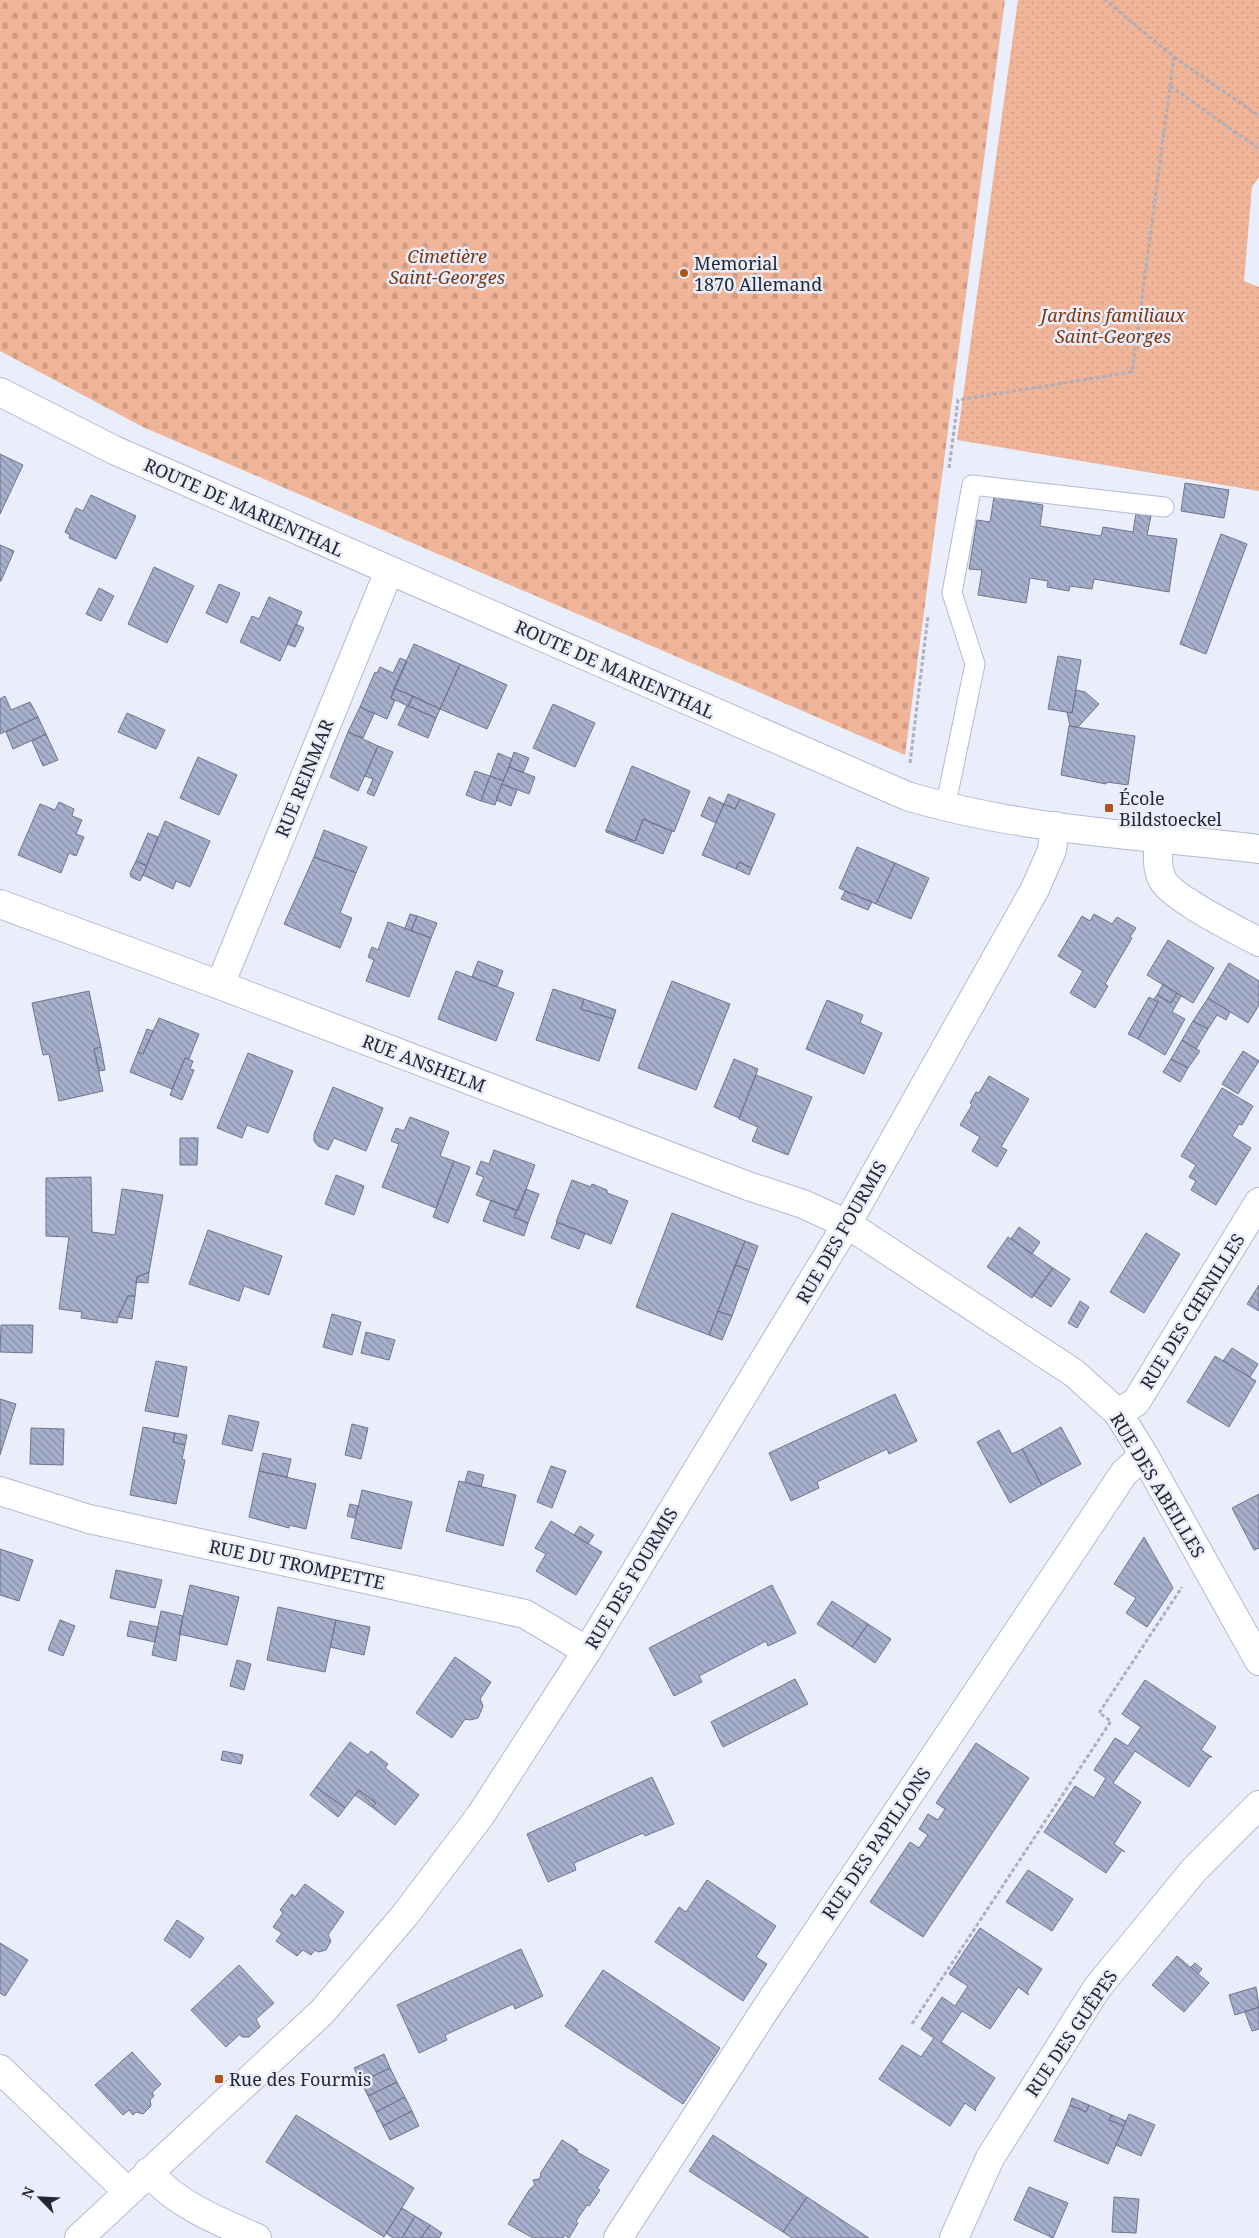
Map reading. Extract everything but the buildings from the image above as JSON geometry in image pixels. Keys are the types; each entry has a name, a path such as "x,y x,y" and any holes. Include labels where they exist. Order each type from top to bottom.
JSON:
{"street":[{"name":"ROUTE DE MARIENTHAL","path":"0,392 114,450 906,796 945,808 1054,826 1259,849"},
{"name":"RUE REINMAR","path":"220,985 389,571"},
{"name":"RUE DES FOURMIS","path":"79,2238 322,2012 405,1915 480,1816 587,1651 847,1224 1035,889 1052,850 1054,826"},
{"path":"1159,837 1157,858 1162,880 1190,904 1259,942"},
{"name":"RUE ANSHELM","path":"0,904 220,985 748,1186 803,1204 847,1224"},
{"name":"RUE DES CHENILLES","path":"1118,1413 1136,1402 1259,1202"},
{"name":"RUE DES ABEILLES","path":"847,1224 1074,1373 1118,1413 1144,1455 1259,1661"},
{"name":"RUE DES PAPILLONS","path":"618,2238 763,2013 1124,1473 1144,1455"},
{"name":"RUE DU TROMPETTE","path":"0,1491 88,1519 525,1614 587,1651"},
{"name":"RUE DES GUÊPES","path":"954,2238 990,2158 1097,1988 1194,1870 1259,1804"},
{"path":"0,2069 128,2192"},
{"path":"148,2172 162,2188 194,2210 257,2238"}],"lane":[{"path":"945,808 975,664 952,593 972,485 1164,507"}],"path":[{"path":"1105,0 1174,57 1259,116"},
{"path":"949,469 958,400 1132,372 1174,57"},
{"path":"1170,86 1259,149"},
{"path":"906,796 929,608"},
{"path":"912,2024 1111,1721 1099,1713 1181,1588 1210,1573"}],"green space":[{"name":"Cimetière Saint-Georges","path":"0,0 1005,0 905,755 143,427 0,351"},
{"name":"Jardins familiaux Saint-Georges","path":"1018,0 1259,0 1259,177 1252,187 1244,281 1259,287 1259,491 957,440"}],"place":[{"name":"Memorial 1870 Allemand","path":"684,273"},
{"name":"École Bildstoeckel","path":"1109,808"},
{"name":"Rue des Fourmis","path":"219,2079"}]}
